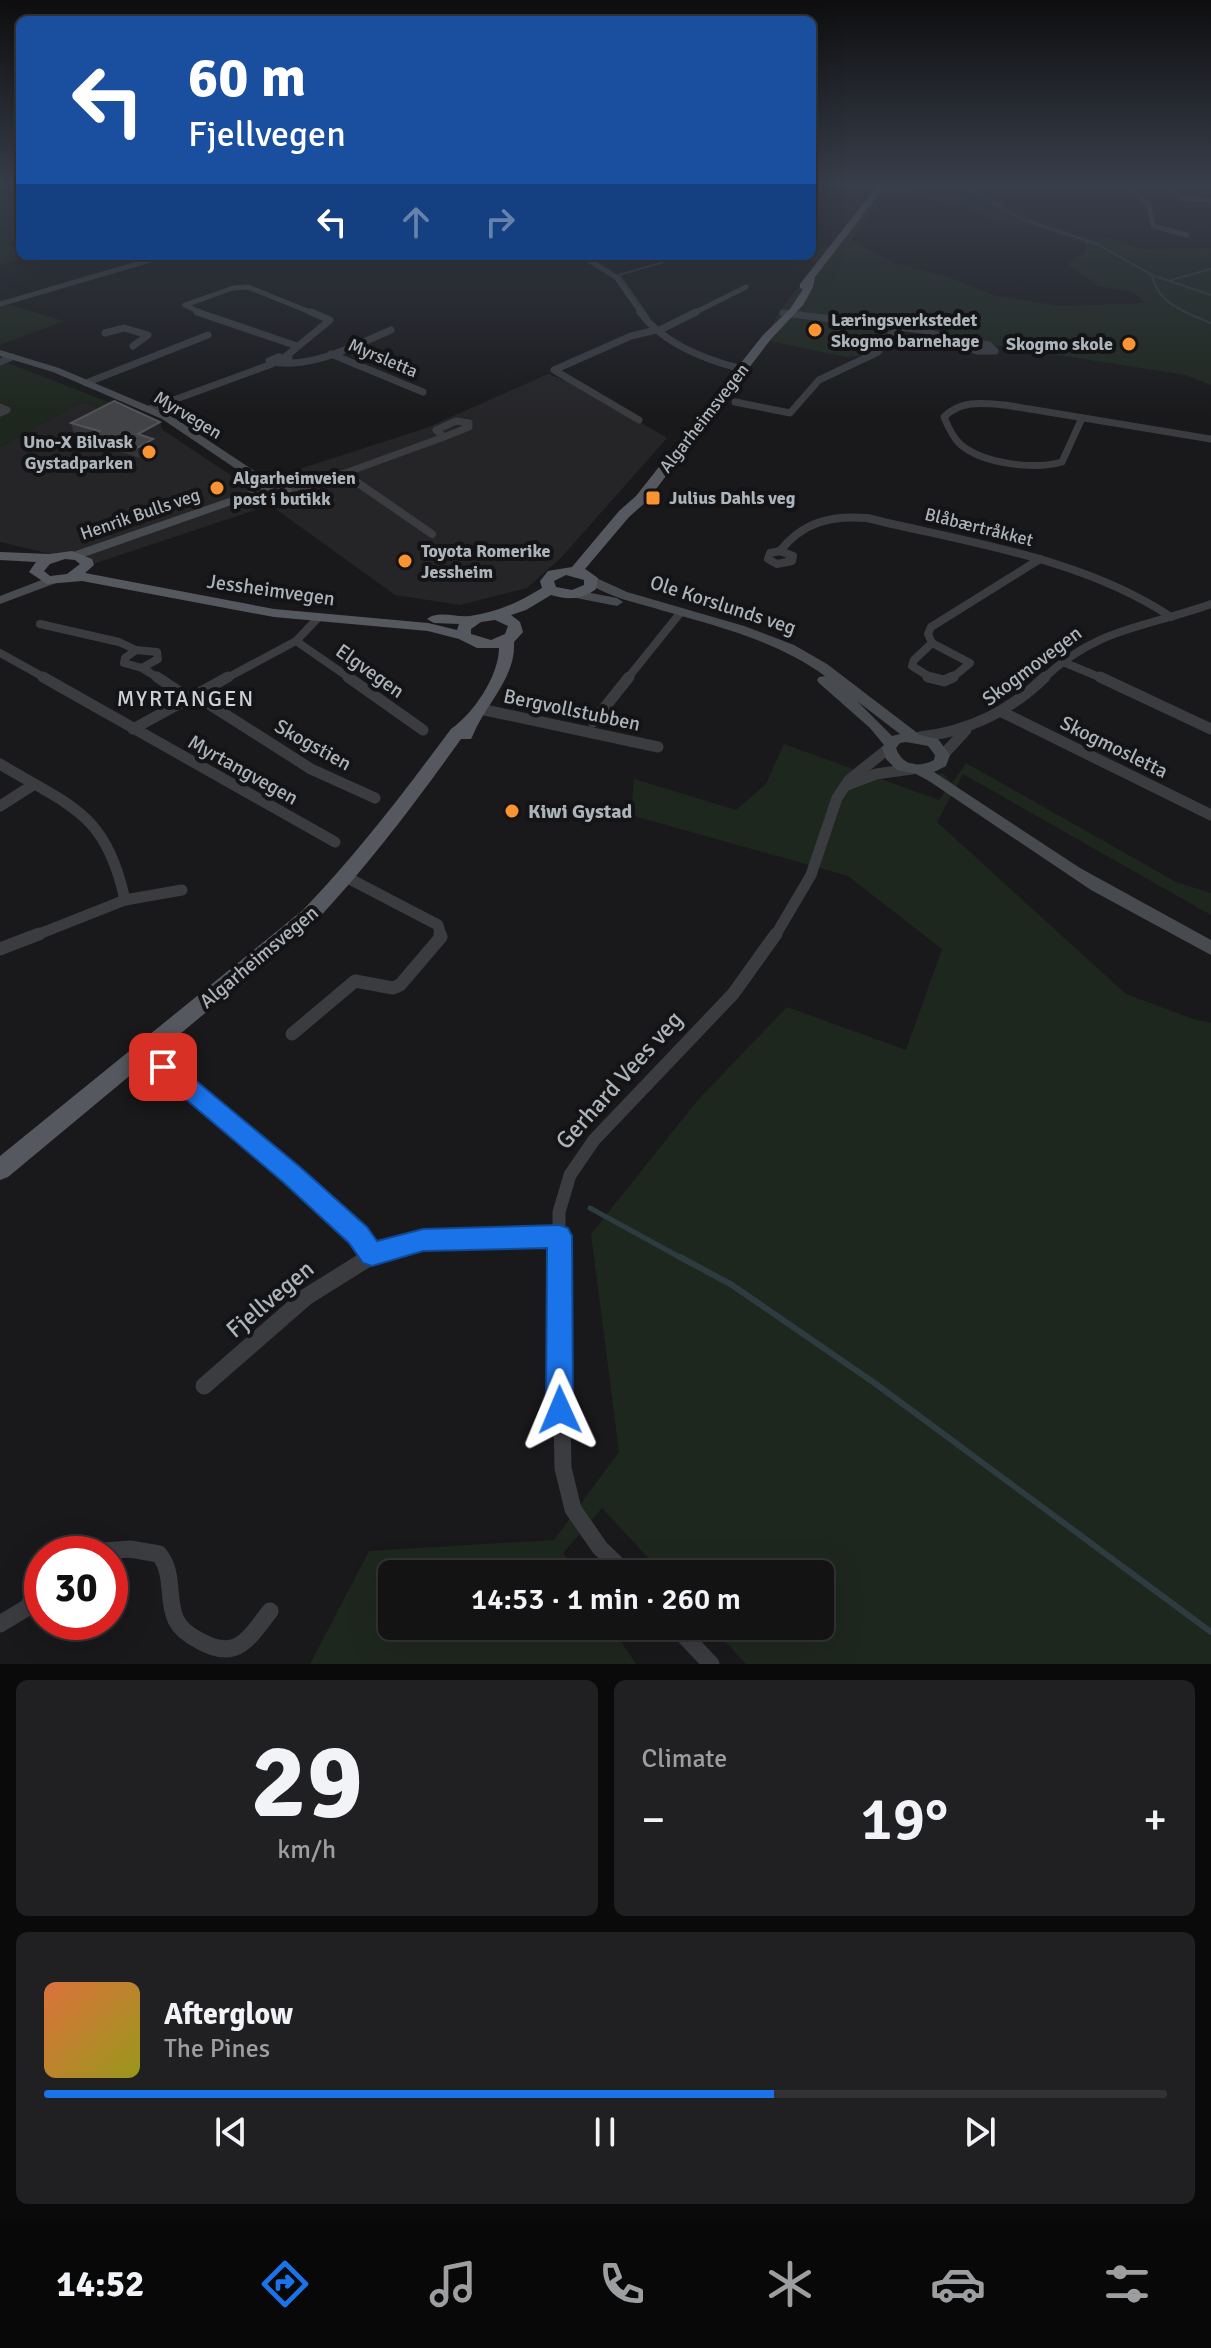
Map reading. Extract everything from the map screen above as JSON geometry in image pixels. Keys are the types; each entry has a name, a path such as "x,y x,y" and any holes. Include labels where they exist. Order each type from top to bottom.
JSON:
{"main road":[{"name":"Algarheimsvegen","path":"585,575 619,535 641,499 742,369 806,292 823,263"},
{"path":"0,556 84,560"},
{"path":"0,556 52,580 73,576 84,560"},
{"path":"36,573 40,564 51,558"},
{"name":"Jessheimvegen","path":"84,560 106,572 285,607 471,620 496,615"},
{"path":"496,615 562,592 589,588 585,575 553,574 547,581 562,592"},
{"name":"Jessheimvegen","path":"73,576 245,608 318,618 428,627 464,636 480,644"},
{"path":"496,615 515,625 562,592"},
{"path":"464,636 464,627 471,620"},
{"name":"Algarheimsvegen","path":"0,1170 289,934 346,877 392,822 457,733 468,725 480,709 505,659 506,641 516,632 515,625"},
{"path":"480,644 506,641"},
{"path":"480,644 488,651 498,673"}],"street":[{"path":"0,304 141,263"},
{"path":"593,263 616,277 648,323 657,330 706,360 742,369"},
{"path":"288,359 297,346 330,320 248,287 233,288 185,305 188,309 297,346"},
{"path":"639,420 554,370 631,336 657,330 746,287"},
{"path":"786,313 897,326 989,345 995,351 977,351 942,336"},
{"path":"735,402 790,413 819,380 878,352 897,326"},
{"path":"105,333 124,328 148,335 133,346"},
{"name":"Myrsletta","path":"149,409 288,359 308,362 391,330"},
{"path":"86,383 208,335"},
{"name":"Myrvegen","path":"0,353 86,383 173,421 265,491"},
{"name":"Myrsletta","path":"331,354 423,392"},
{"path":"0,362 12,357"},
{"path":"1082,418 1062,462 1048,466 1009,461 964,447 944,417 955,406 984,403 1082,418 1211,439"},
{"path":"0,407 7,410 0,413"},
{"path":"287,488 312,485 444,437"},
{"path":"345,474 432,534"},
{"name":"Henrik Bulls veg","path":"84,560 265,491 280,495 287,488"},
{"name":"Blåbærtråkket","path":"780,551 798,530 813,521 848,516 911,526 1040,559 1117,585 1171,617"},
{"path":"932,643 914,660 912,666 917,672 942,682 949,681 968,667 968,659 932,643 928,634 941,619 1040,559"},
{"path":"3,598 36,573"},
{"name":"Ole Korslunds veg","path":"585,575 606,589 760,645 802,666 847,699 890,746"},
{"path":"3,598 52,580"},
{"name":"Ole Korslunds veg","path":"562,592 678,615 768,639 811,660 916,737"},
{"name":"Skogmovegen","path":"916,737 966,730 1002,712 1063,662 1101,637 1211,604"},
{"path":"593,722 678,615"},
{"path":"133,729 296,641 318,618"},
{"path":"40,624 127,644 136,650"},
{"name":"Elgvegen","path":"296,641 423,730"},
{"path":"152,649 159,656 155,663 142,668 124,663 125,658 136,650 152,649"},
{"name":"Myrtangvegen","path":"0,653 335,842"},
{"path":"1063,662 1163,704 1211,729"},
{"name":"Skogstien","path":"142,668 311,769 375,798"},
{"name":"Bergvollstubben","path":"480,709 658,747"},
{"name":"Skogmosletta","path":"1002,712 1211,815"},
{"name":"Skogmovegen","path":"942,759 966,730"},
{"path":"970,798 942,759 938,746 916,737 900,738 890,746 894,761 970,798 1080,875 1211,948"},
{"name":"Gerhard Vees veg","path":"612,1560 578,1518 563,1468 559,1212 563,1193 582,1154 733,994 763,956 811,875 837,798 846,785 890,746"},
{"path":"846,785 876,774 932,769 942,759"},
{"path":"0,764 79,812 101,830 120,867 125,900"},
{"path":"0,806 33,785"},
{"path":"292,1034 355,981 388,989 400,985 441,937 438,925 346,877"},
{"path":"0,949 125,900 182,890"},
{"path":"163,1067 358,1235 372,1255"},
{"name":"Fjellvegen","path":"204,1386 331,1278 356,1261 423,1240 559,1236"},
{"path":"128,1549 159,1554 168,1568 174,1615 182,1629 207,1645 225,1652 238,1648 270,1611"},
{"path":"0,1624 24,1612"},
{"path":"688,1640 711,1664"}],"shaded area":[{"path":"817,263 894,263 948,277 993,295 1061,306 1146,303 1133,292 1098,286 1067,263 1211,263 1211,385 1185,375 900,330 879,354 846,357 764,340 780,311"},
{"path":"7,304 64,321 0,345 0,306"},
{"path":"0,360 116,405 105,410 81,402 0,447"},
{"path":"548,374 577,385 667,438 561,558 527,588 460,605 395,595 270,505 93,564 0,542 0,447 81,402 104,410 116,405 163,430 247,486 426,428"},
{"path":"784,744 939,800 951,784 937,775 943,773 952,783 966,763 1176,882 1211,893 1211,915 963,774 937,822 1126,994 1211,1023 1211,1664 746,1664 724,1640 834,1640 834,1560 650,1560 602,1508 563,1553 567,1560 378,1560 378,1640 620,1640 636,1664 310,1664 369,1551 554,1540 619,1452 591,1234 697,1101 787,1007 906,1050 942,949 848,876 631,815 634,779 736,810 766,784"}],"building":[{"path":"114,401 160,422 138,434 153,439 137,448 93,434 99,431 71,423"}],"waterway":[{"path":"649,318 619,275 661,263"},
{"path":"1130,263 1152,275"},
{"path":"1171,280 1211,269"},
{"path":"1152,275 1211,295"},
{"path":"1152,275 1160,293 1174,306 1211,323"},
{"path":"590,1208 683,1259"},
{"path":"680,1257 732,1285 876,1384 1211,1632"}],"place":[{"name":"Læringsverkstedet Skogmo barnehage","path":"815,330"},
{"name":"Skogmo skole","path":"1129,344"},
{"name":"Uno-X Bilvask Gystadparken","path":"149,452"},
{"name":"Algarheimveien post i butikk","path":"217,488"},
{"name":"Julius Dahls veg","path":"653,498"},
{"name":"Toyota Romerike Jessheim","path":"405,561"},
{"name":"Kiwi Gystad","path":"512,811"}],"district":[{"name":"MYRTANGEN","path":"186,698"}],"route":[{"path":"163,1067 358,1235 372,1255 423,1240 559,1236 560,1410"}]}
